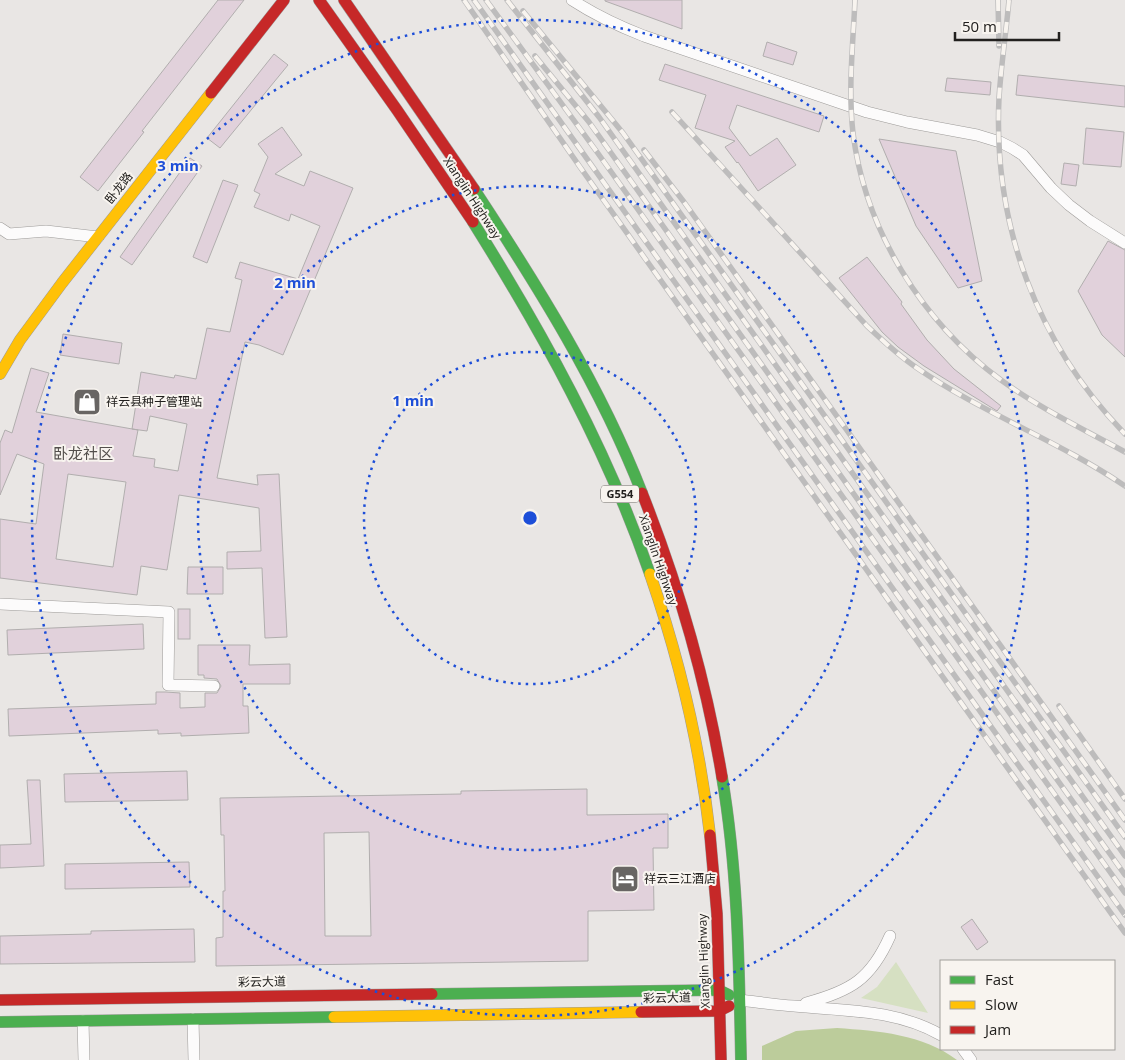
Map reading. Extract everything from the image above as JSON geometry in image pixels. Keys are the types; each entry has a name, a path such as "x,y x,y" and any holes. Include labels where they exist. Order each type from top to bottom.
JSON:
{"main road":[{"name":"卧龙路","path":"0,374 20,340 98,236 284,0"},
{"name":"Xianglin Highway","path":"319,0 440,173 504,274 546,344 577,402 604,458 628,515 652,582 672,647 702,781 713,863 721,1060"},
{"name":"Xianglin Highway","path":"344,0 457,162 522,263 596,393 648,508 672,575 691,641 709,713 722,777 734,862 741,1060"},
{"name":"彩云大道","path":"0,1000 719,990 740,1000"},
{"name":"彩云大道","path":"0,1022 720,1011 740,1000"}],"street":[{"path":"572,0 615,25 852,107 907,122 1000,142 1022,155 1069,205 1125,243"},
{"path":"0,228 9,234 46,231 98,236"},
{"path":"0,604 169,612 168,685 214,686"},
{"path":"794,1006 837,992 865,977 879,959 890,936"},
{"path":"740,1000 876,1013 913,1022 940,1035"},
{"path":"193,1019 194,1060"},
{"path":"84,1020 84,1060"}],"green space":[{"path":"896,962 928,1013 861,998 877,987"},
{"path":"837,1028 900,1035 930,1044 957,1060 762,1060 762,1046 796,1031"}],"building":[{"path":"218,0 244,0 98,191 80,177"},
{"path":"682,0 682,29 605,1"},
{"path":"767,42 797,52 793,65 763,56"},
{"path":"274,54 288,65 220,148 207,138"},
{"path":"665,64 824,116 819,132 737,105 729,128 750,156 777,138 796,165 758,191 725,147 735,141 695,128 706,95 659,80"},
{"path":"1018,75 1125,86 1125,107 1016,95"},
{"path":"947,78 991,82 990,95 945,91"},
{"path":"282,127 302,155 275,174 304,186 310,171 353,188 283,355 259,345 245,342 217,478 258,485 257,475 279,474 287,637 265,638 262,568 227,569 227,552 261,551 259,508 179,495 167,570 141,566 137,595 0,578 0,519 36,524 44,464 17,454 0,495 0,443 5,430 12,433 31,368 49,373 36,412 132,429 141,372 174,378 175,375 196,379 207,328 230,332 242,280 235,278 240,262 298,279 320,226 291,214 289,221 254,207 260,194 254,191 268,157 258,144","holes":["150,416 187,424 178,471 154,467 155,459 133,456 138,430 133,429 147,431","68,474 126,482 113,567 56,559"]},
{"path":"1086,128 1124,132 1121,167 1083,164"},
{"path":"879,139 956,151 982,281 958,288 916,226"},
{"path":"190,158 202,166 132,265 120,257"},
{"path":"1064,163 1079,165 1076,186 1061,184"},
{"path":"223,180 238,185 207,263 193,257"},
{"path":"1108,241 1125,250 1125,357 1102,335 1078,291"},
{"path":"867,257 902,302 901,304 927,340 954,369 1001,406 997,411 924,366 898,347 882,332 839,278"},
{"path":"63,334 122,343 119,364 60,355"},
{"path":"188,567 223,567 223,594 187,594"},
{"path":"178,609 190,609 190,639 178,639"},
{"path":"143,624 144,649 8,655 7,630"},
{"path":"198,645 250,645 249,665 290,664 290,684 243,684 243,706 248,706 249,733 181,736 181,733 158,734 158,730 9,736 8,709 156,704 156,692 180,693 180,708 205,707 205,693 217,693 221,686 217,679 204,678 204,675 198,675"},
{"path":"187,771 188,800 65,802 64,774"},
{"path":"27,780 40,780 44,866 0,868 0,845 31,844"},
{"path":"587,789 587,815 668,814 668,848 653,848 654,910 588,911 588,961 216,966 216,938 223,937 223,891 225,891 224,835 221,835 220,798 461,794 461,791","holes":["369,832 371,936 325,936 324,833"]},
{"path":"189,862 190,887 65,889 65,864"},
{"path":"972,919 988,942 977,950 961,927"},
{"path":"194,929 195,962 0,964 0,936 91,934 91,931"}],"railway":[{"path":"464,0 580,167 1125,933"},
{"path":"474,0 1125,915"},
{"path":"486,0 597,152 1125,893"},
{"path":"507,0 599,117 1125,856"},
{"path":"855,0 851,83 853,133 860,169 870,204 884,238 902,271 946,331 972,357 1001,380 1046,409 1125,452"},
{"path":"998,0 999,46"},
{"path":"1009,0 999,98 999,145 1004,192 1013,237 1027,280 1045,321 1067,361 1094,399 1125,434"},
{"path":"523,11 623,133 1125,837"},
{"path":"535,56 589,122 1125,875"},
{"path":"672,112 867,326 897,353 942,384 1074,455 1125,486"},
{"path":"644,150 684,202 1125,820"},
{"path":"1059,706 1125,799"}],"traffic: fast":[{"path":"474,189 566,336 607,413 642,493"},
{"path":"473,222 524,307 572,393 614,482 650,574"},
{"path":"722,777 735,883 741,1060"},
{"path":"432,994 719,990 729,995"},
{"path":"0,1022 334,1017"}],"traffic: slow":[{"path":"0,374 20,340 62,283 211,93"},
{"path":"650,574 670,638 687,703 706,802 710,835"},
{"path":"334,1017 641,1012"}],"traffic: jam":[{"path":"211,93 284,0"},
{"path":"319,0 473,222"},
{"path":"344,0 474,189"},
{"path":"642,493 690,633 708,704 722,777"},
{"path":"710,835 717,914 721,1060"},
{"path":"0,1000 432,994"},
{"path":"641,1012 719,1011 729,1006"}],"place":[{"name":"祥云县种子管理站","path":"87,402"},
{"name":"祥云三江酒店","path":"625,879"}],"district":[{"name":"卧龙社区","path":"83,454"}]}
